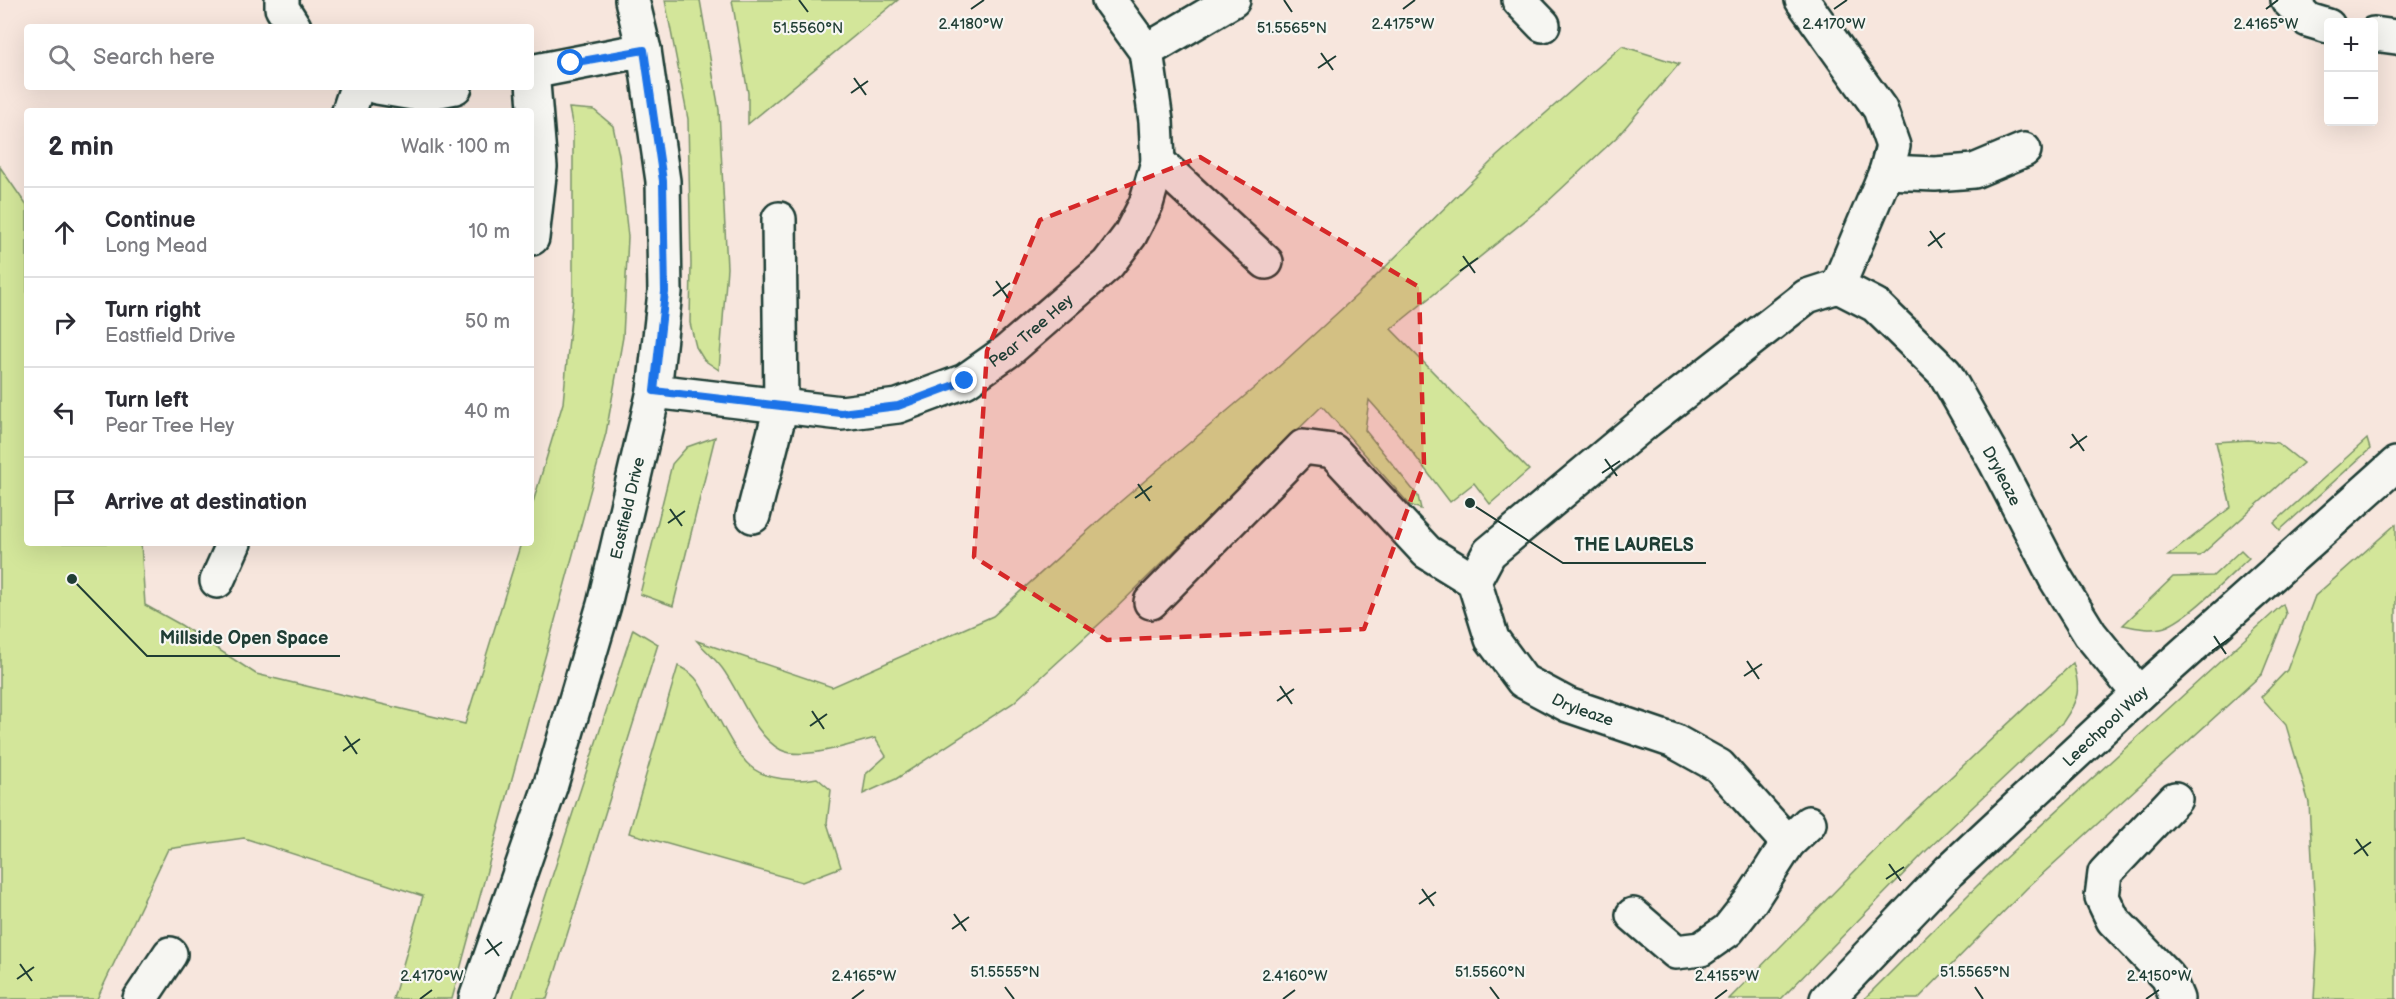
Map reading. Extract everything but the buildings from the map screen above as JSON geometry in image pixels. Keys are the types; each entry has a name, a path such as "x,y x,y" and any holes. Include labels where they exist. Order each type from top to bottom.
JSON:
{"street":[{"path":"282,0 282,8 292,24"},
{"name":"Eastfield Drive","path":"476,999 551,784 604,605 654,391 665,292 663,181 644,50 633,0"},
{"name":"Pear Tree Hey","path":"654,391 841,413 898,406 965,381 1009,350 1108,264 1130,235 1146,204 1158,162 1156,121 1146,51 1109,0"},
{"path":"1146,51 1233,0"},
{"path":"1519,0 1543,25"},
{"path":"1151,602 1303,447 1333,451 1427,552 1474,582 1489,553 1647,421 1807,296 1838,286 1886,172 1893,146 1880,109 1802,0"},
{"path":"2288,0 2308,20 2324,25"},
{"path":"2378,35 2396,37"},
{"path":"534,72 644,50"},
{"path":"350,108 356,90"},
{"path":"395,90 419,94 440,90"},
{"path":"534,90 540,167 534,220"},
{"path":"1886,172 1935,174 1974,171 2024,150"},
{"path":"1158,162 1266,262"},
{"path":"753,516 780,407 779,219"},
{"name":"Dryleaze","path":"1838,286 1875,305 1945,373 1995,461 2056,579 2090,633 2139,694"},
{"name":"Leechpool Way","path":"1827,999 1949,871 2139,694 2396,464"},
{"path":"217,581 233,546"},
{"name":"Dryleaze","path":"1474,582 1492,639 1523,681 1568,705 1674,741 1719,766 1799,833 1728,930 1701,949 1676,952 1633,915"},
{"path":"2175,799 2105,873 2102,897 2114,920 2168,977 2177,999"},
{"path":"140,999 170,954"}],"highlighted area":[{"path":"1200,157 1419,287 1424,464 1364,629 1107,640 974,557 987,351 1040,220"}],"green space":[{"path":"665,0 700,0 719,110 727,268 719,370 704,360 696,347 690,323 688,119"},
{"path":"732,0 898,0 748,124 748,93"},
{"path":"1622,46 1679,64 1618,136 1544,205 1391,329 1529,470 1490,504 1474,483 1450,502 1393,427 1369,400 1365,430 1418,496 1421,509 1410,505 1322,406 1108,616 1013,703 896,779 863,794 866,774 886,756 875,738 801,754 781,750 763,735 722,668 697,641 832,687 993,616 1121,501 1273,372 1357,295 1497,156"},
{"path":"569,108 594,110 613,126 619,155 628,237 623,337 606,433 452,999 393,999 423,896 244,838 168,849 97,999 0,999 0,167 24,202 24,546 141,546 145,605 181,625 256,674 465,724 520,546 534,546 534,499 563,403 573,296 573,128"},
{"path":"715,437 673,606 640,594 672,464 687,447"},
{"path":"2367,439 2370,449 2280,530 2274,523"},
{"path":"2248,440 2278,443 2303,463 2200,556 2168,556 2231,507 2216,442"},
{"path":"2396,524 2396,999 2314,999 2317,949 2309,803 2286,725 2261,697 2287,670 2315,596"},
{"path":"2241,550 2249,558 2194,609 2171,625 2156,629 2123,625 2173,577 2213,576"},
{"path":"2283,604 2286,614 2262,674 2027,888 1918,999 1864,999 2003,860"},
{"path":"633,629 658,644 547,999 512,999"},
{"path":"2073,663 2078,687 2077,694 2063,722 1927,850 1781,999 1729,999 1906,819"},
{"path":"678,666 698,681 733,745 756,771 782,779 817,778 831,790 827,823 841,867 802,882 629,833"}],"place":[{"name":"THE LAURELS","path":"1470,503"},
{"name":"Millside Open Space","path":"72,579"}],"route":[{"path":"571,63 644,50 663,181 665,292 654,391 841,413 898,406 965,381"}]}
